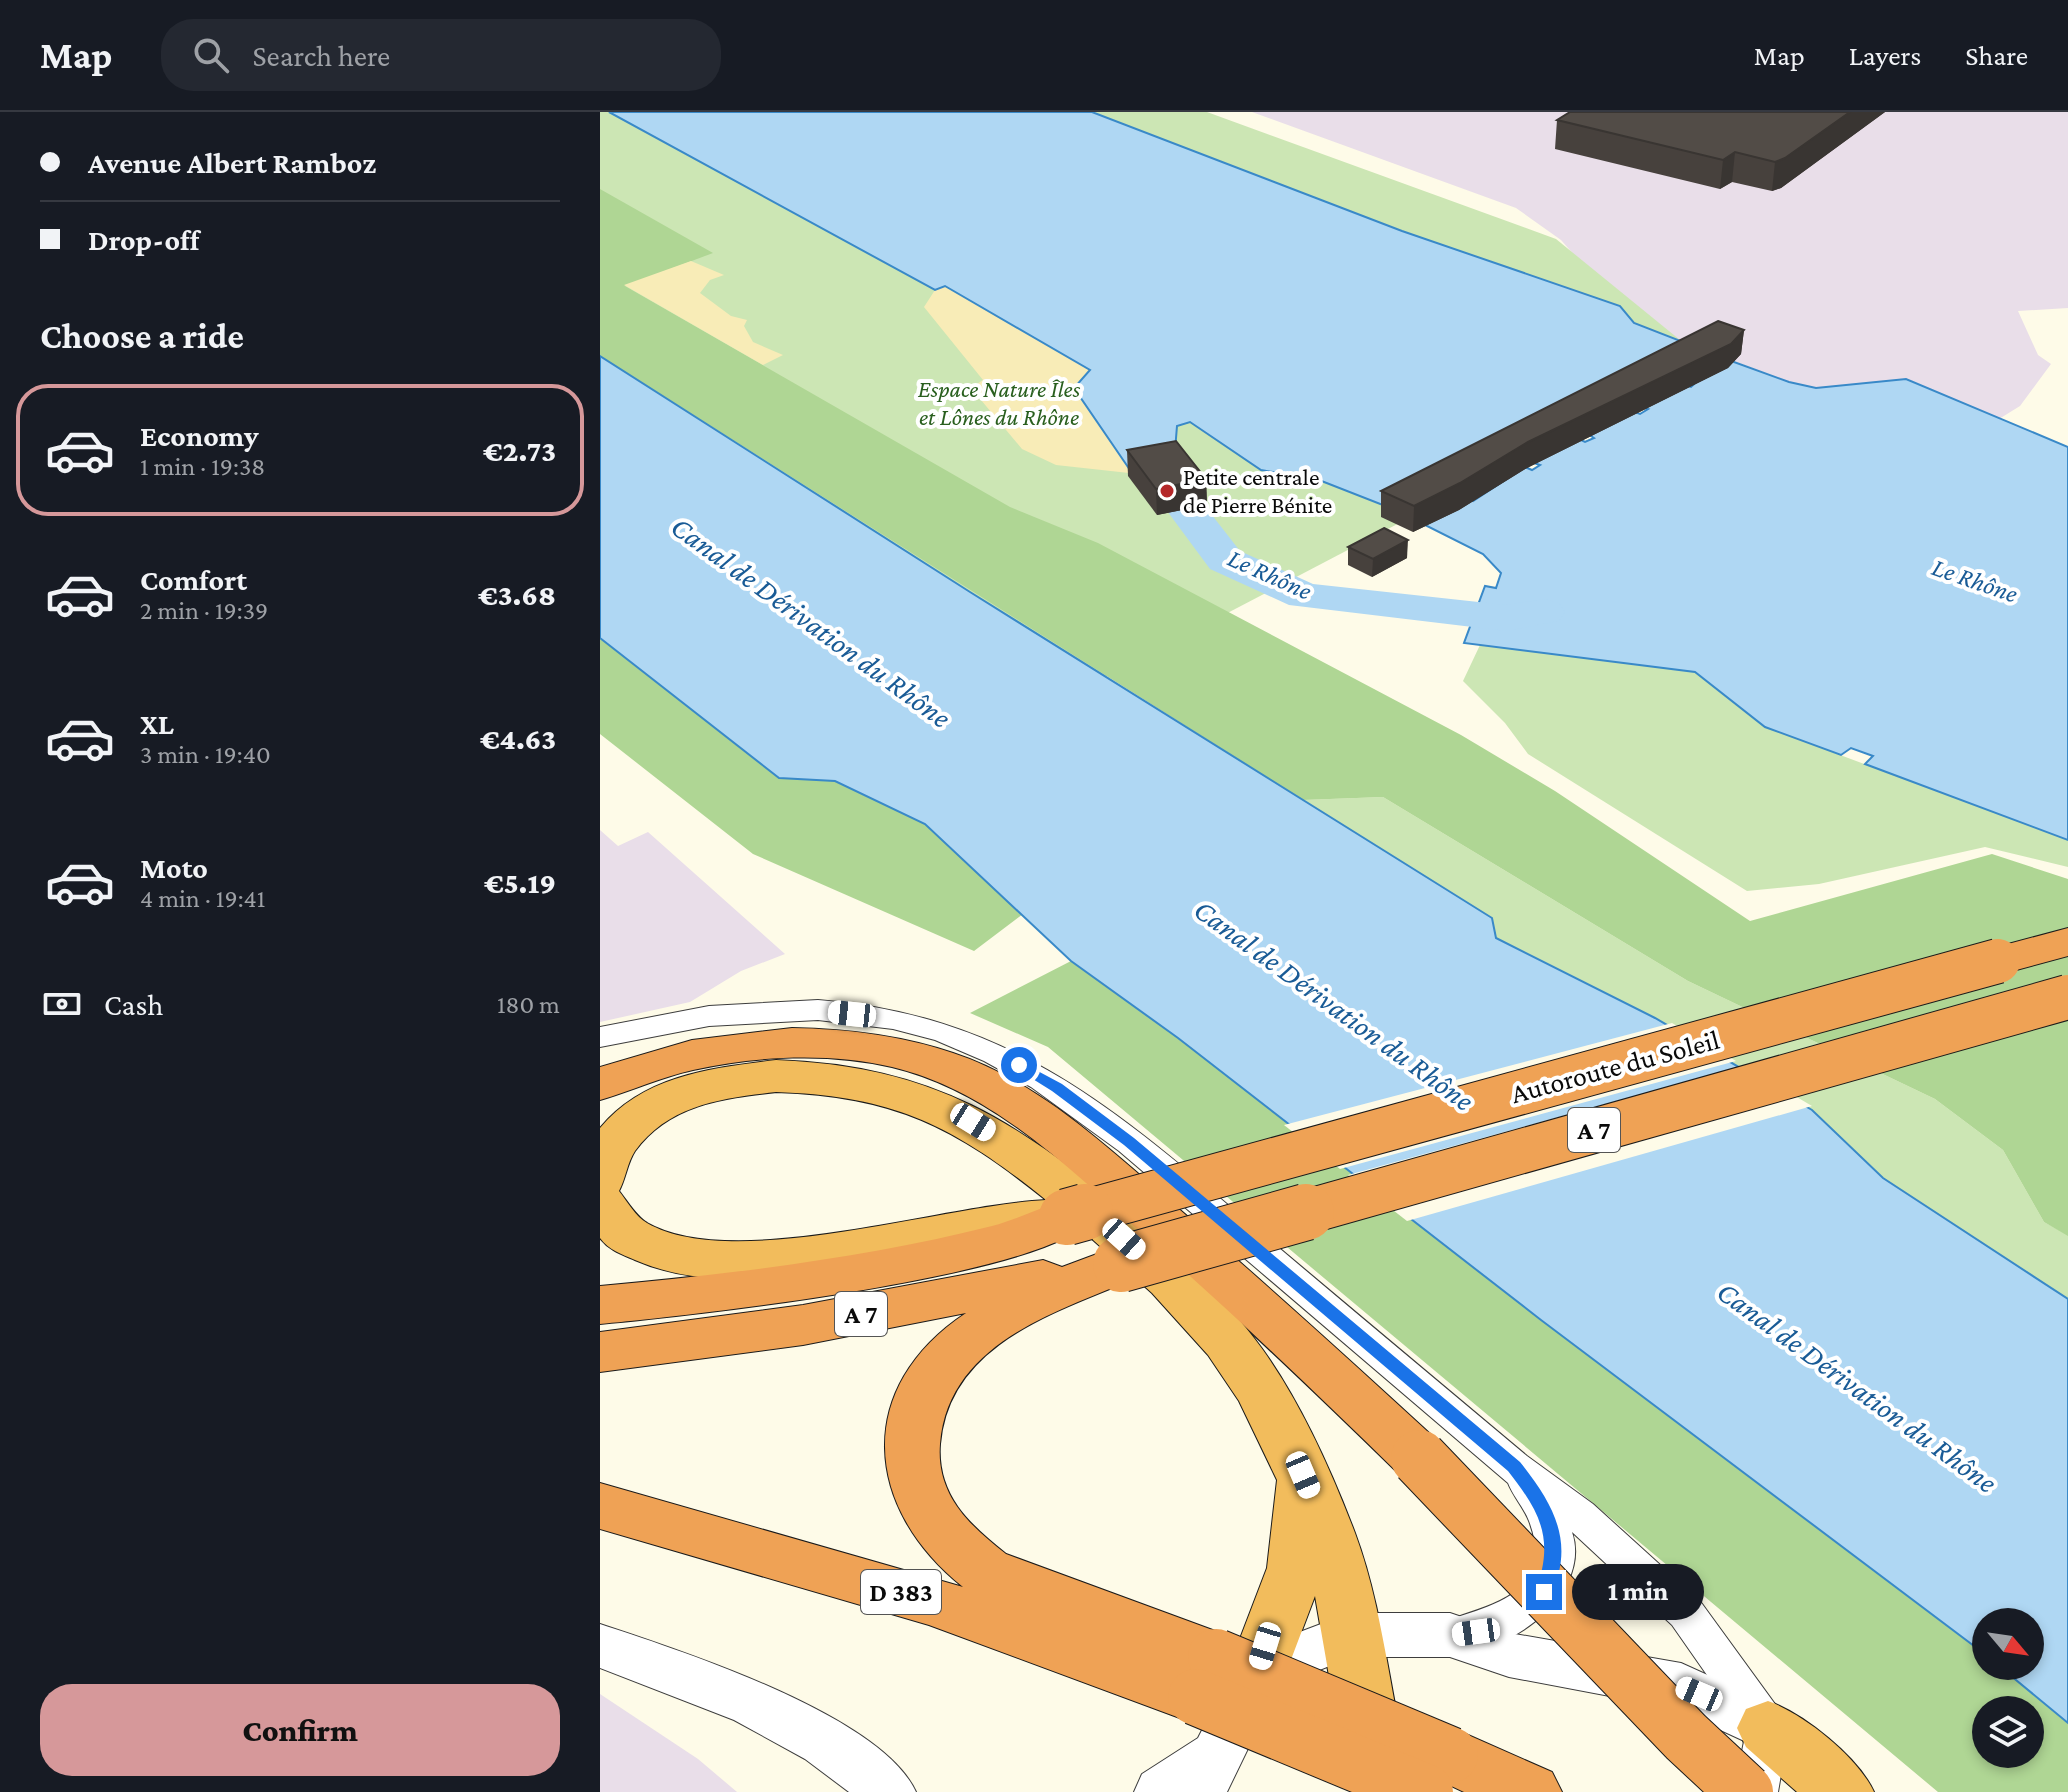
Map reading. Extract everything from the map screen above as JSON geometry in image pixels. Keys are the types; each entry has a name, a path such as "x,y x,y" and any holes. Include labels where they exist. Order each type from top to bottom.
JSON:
{"highway":[{"name":"Autoroute du Soleil","path":"600,1305 698,1296 866,1270 1003,1242 1067,1217 2068,942"},
{"name":"Autoroute du Soleil","path":"600,1352 803,1325 1121,1264 2068,997"},
{"path":"600,1084 696,1055 795,1044 876,1050 970,1078 1032,1115 1254,1301 1419,1458 1686,1737 1745,1792"},
{"path":"600,1181 612,1148 633,1123 679,1094 710,1084 801,1077 857,1082 929,1101 973,1122 1040,1167 1185,1292 1216,1326 1252,1375 1303,1475 1342,1582 1382,1792"},
{"path":"600,1202 611,1224 637,1245 687,1257 720,1259 797,1255 895,1242 993,1222 1067,1217"},
{"path":"1121,1264 1003,1315 975,1333 946,1360 917,1411 910,1456 915,1487 931,1523 955,1550 985,1571 1222,1679 1335,1705 1530,1792"},
{"path":"1222,1679 1296,1568 1303,1475"},
{"name":"D 383","path":"600,1506 934,1602 1222,1679 1425,1792"},
{"path":"1768,1728 1842,1792"}],"street":[{"path":"600,1037 701,1015 763,1010 828,1011 896,1020 1000,1054 1057,1087 1129,1141 1514,1467 1579,1515 1686,1613 1768,1728 1756,1792"},
{"path":"1161,1792 1209,1773 1222,1679 1294,1657 1350,1635 1476,1632 1519,1614 1533,1604 1551,1578 1554,1545 1547,1517 1536,1495 1514,1467"},
{"path":"1450,1635 1509,1655 1681,1686 1768,1728"},
{"path":"600,1646 755,1704 794,1723 890,1789"}],"shaded area":[{"path":"1252,112 2068,112 2068,308 2018,311 2038,355 2051,364 2020,406 1999,419 1906,379 1816,388 1789,382 1634,323 1561,240 1516,208"},
{"path":"600,830 618,846 648,832 785,954 741,971 690,1002 600,1022"},
{"path":"600,1694 698,1759 737,1792 600,1792"}],"green space":[{"name":"Espace Nature Îles et Lônes du Rhône","path":"600,112 1207,112 1556,239 1707,362 977,744 600,480"},
{"path":"600,189 713,253 625,286 1010,507 1098,543 1461,735 1555,791 1750,921 1992,854 2068,879 2068,1236 2044,1222 2003,1150 1935,1099 1688,981 1383,797 1303,800 600,356"},
{"path":"600,638 779,778 834,781 925,824 1023,914 974,951 753,854 600,734"},
{"path":"1480,645 1695,672 1765,727 2068,840 2068,867 1985,847 1819,884 1747,891 1528,754 1505,723 1463,681"},
{"path":"1383,797 1688,981 1935,1099 2003,1150 2044,1222 2068,1235 2068,1299 1883,1178 1812,1110 1655,1018 1496,938 1303,800"},
{"path":"1071,961 1178,1038 1541,1320 1967,1639 1972,1643 1972,1680 2016,1680 2035,1696 1972,1696 1972,1768 2044,1768 2044,1703 2068,1723 2068,1792 1938,1792 1048,1047 970,1013"}],"sand":[{"path":"691,261 724,275 710,280 700,293 731,316 747,320 744,326 753,342 783,355 763,365 624,285"},
{"path":"945,286 1091,370 1129,473 1056,465 1022,449 971,388 983,380 924,307 935,290"}],"water":[{"path":"609,112 1092,112 1402,231 1620,306 1634,323 1714,354 1393,509 1319,480 1261,470 1190,422 1177,426 1174,463 1130,470 1074,388 1090,370 945,286 935,290"},
{"name":"Canal de Dérivation du Rhône","path":"600,356 970,592 1492,918 1496,938 1655,1018 1812,1110 1883,1178 2068,1299 2068,1723 2044,1703 2044,1696 2035,1696 2016,1680 2044,1680 2044,1608 1972,1608 1972,1644 1541,1320 1178,1038 1071,961 925,824 835,781 779,778 600,638"},
{"path":"1723,358 1789,382 1816,388 1906,379 2068,447 2068,840 1865,764 1873,756 1851,748 1841,755 1765,727 1695,672 1464,643 1485,586 1496,588 1501,573 1483,554 1419,522 1467,498 1473,501 1525,467 1532,470 1540,465 1534,463 1579,439 1585,442 1594,438 1588,434 1632,411 1640,414 1648,409 1641,407 1684,385 1691,387"}],"pier":[{"path":"1672,1023 1736,1061 1340,1169 1284,1125"},
{"path":"1744,1066 1812,1106 1407,1221 1348,1175"}],"building":[{"path":"1570,112 1850,112 1775,162 1735,152 1723,160 1557,120"},
{"path":"1718,321 1744,330 1731,344 1528,442 1460,483 1414,506 1381,491"},
{"path":"1176,441 1206,479 1156,489 1127,450"},
{"path":"1384,528 1408,540 1373,559 1348,547"}],"waterway":[{"name":"Le Rhône","path":"1144,454 1225,560 1304,596 1506,618 1544,612"}],"place":[{"name":"Petite centrale de Pierre Bénite","path":"1167,491"}],"route":[{"path":"1019,1065 1057,1087 1129,1141 1514,1467 1536,1495 1551,1532 1555,1563 1544,1592"}]}
